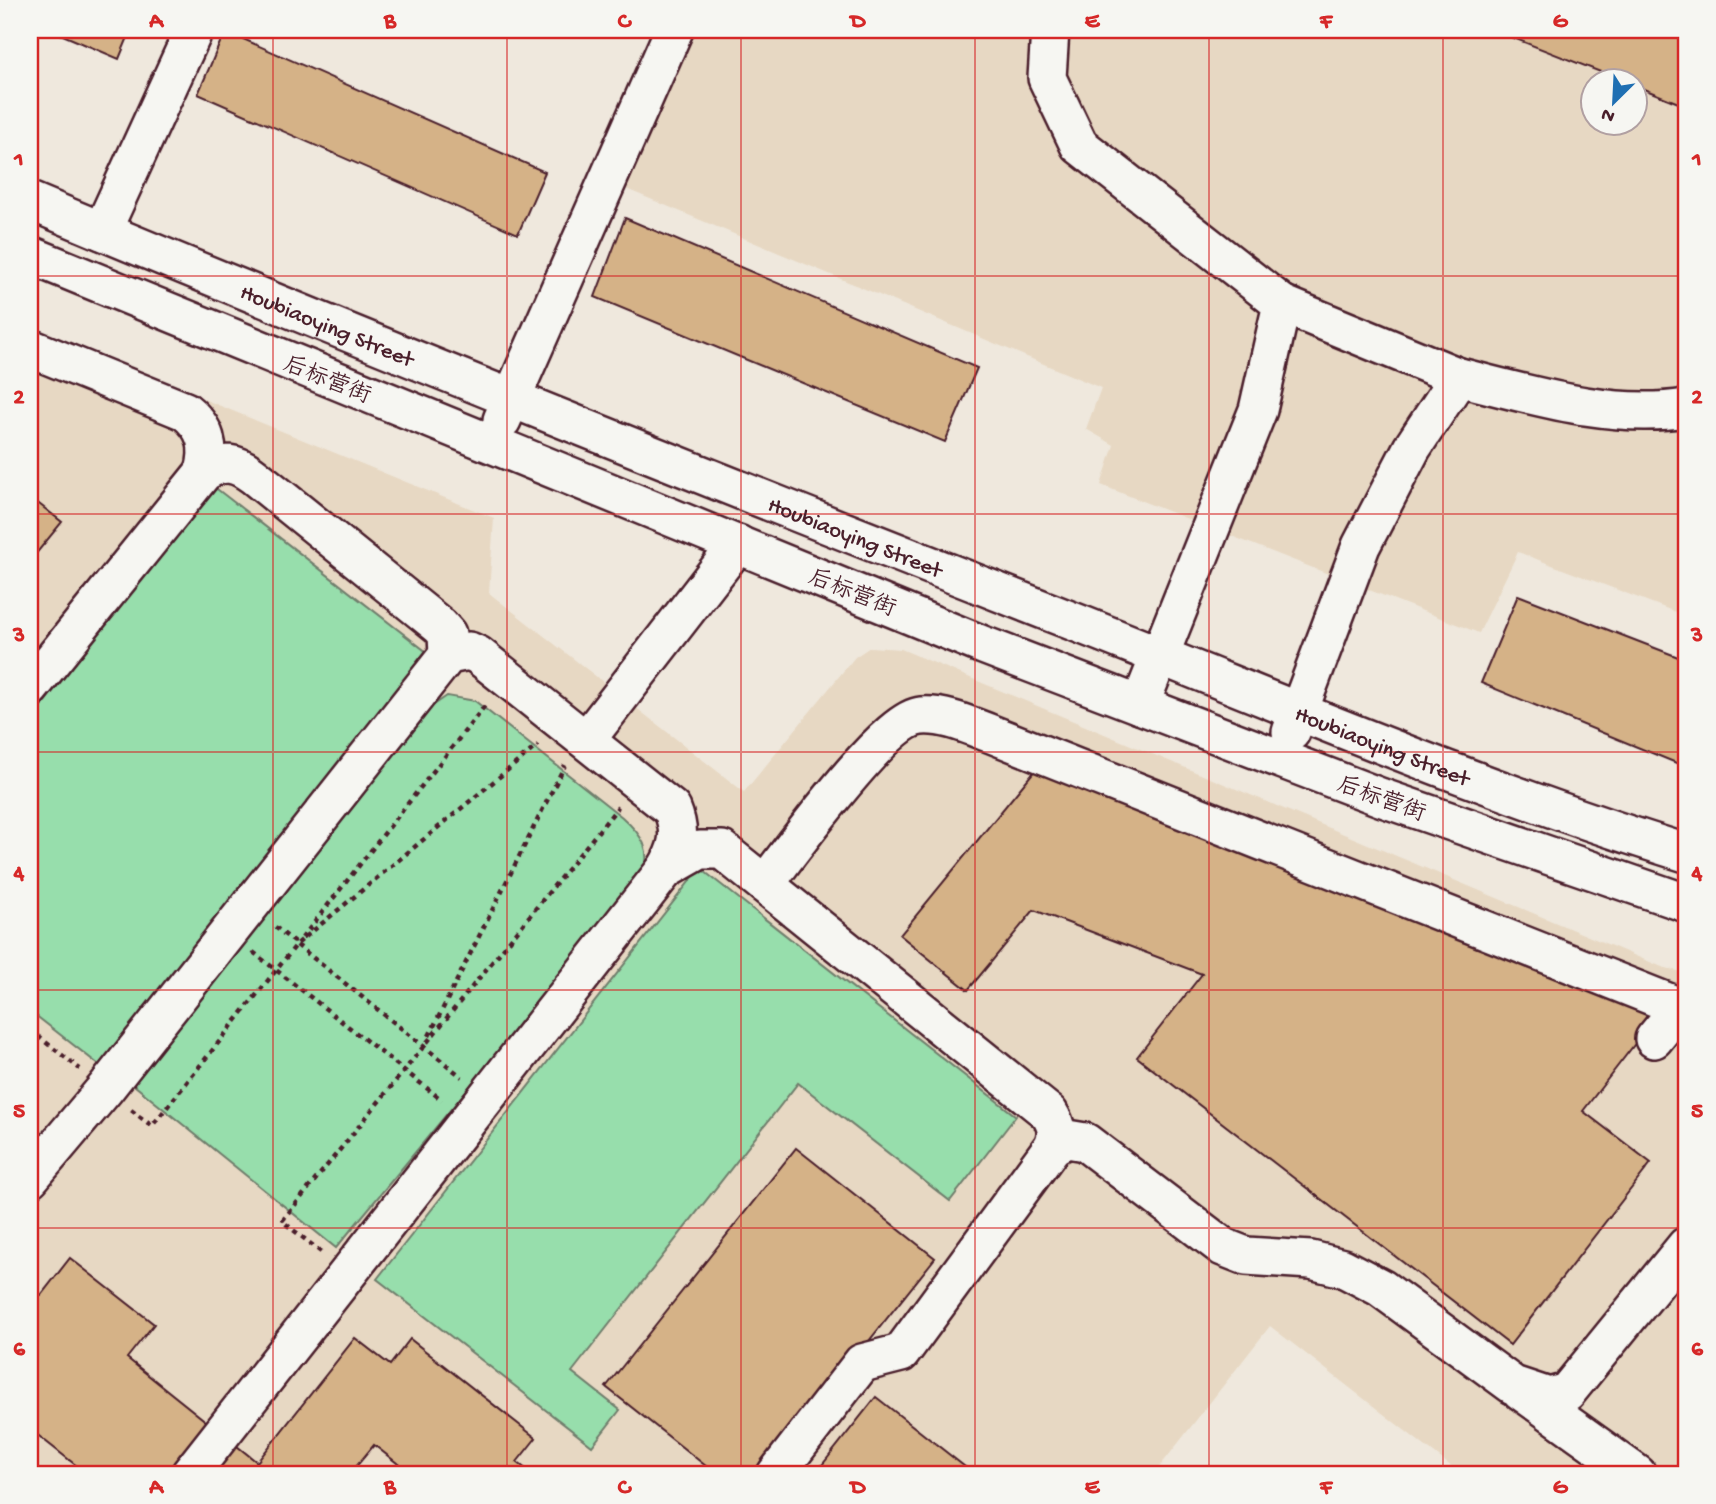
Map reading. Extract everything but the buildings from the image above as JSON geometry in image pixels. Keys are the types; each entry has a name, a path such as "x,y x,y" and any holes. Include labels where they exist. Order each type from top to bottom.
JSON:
{"street":[{"path":"102,231 194,30"},
{"path":"492,444 674,30"},
{"path":"1050,30 1047,78 1079,145 1282,304 1459,377 1555,401 1653,413 1686,408"},
{"name":"Houbiaoying Street","path":"30,201 682,467 1299,711 1481,782 1686,853"},
{"name":"后标营街","path":"30,255 983,645 1380,797 1686,904"},
{"path":"1140,705 1258,410 1282,304"},
{"path":"30,348 185,411 197,421 205,434 208,450 204,472"},
{"path":"1281,759 1361,547 1412,448 1459,377"},
{"path":"30,688 204,472 223,463 234,464 254,476 440,626 447,634 448,655"},
{"path":"663,513 682,467"},
{"path":"577,751 738,544"},
{"path":"30,1178 448,655 469,651 508,678 577,751 639,781 672,809 679,824 676,851 665,870 480,1110 190,1474"},
{"path":"765,884 875,747 905,720 920,716 937,717 989,733 1680,1007 1654,1039"},
{"path":"665,870 690,854 717,849 765,884 1049,1114 1056,1124 1057,1135 1053,1146 901,1353 862,1363 776,1474"},
{"path":"1053,1146 1068,1139 1085,1142 1212,1240 1236,1254 1311,1260 1343,1268 1381,1288 1637,1474"},
{"path":"1513,1385 1549,1397 1567,1392 1686,1246"}],"path":[{"path":"296,944 508,678"},
{"path":"296,944 541,742"},
{"path":"424,1046 577,751"},
{"path":"349,1275 282,1221 639,781"},
{"path":"229,932 404,1070 480,1110"},
{"path":"296,944 424,1046 480,1110"}],"shaded area":[{"path":"693,30 1686,30 1686,616 1518,552 1479,633 1101,485 1114,445 1086,429 1101,388 624,188"},
{"path":"30,328 494,518 489,593 744,792 855,657 870,647 901,649 1662,967 1686,973 1686,1474 1461,1474 1270,1326 1154,1474 30,1474"}],"green space":[{"path":"213,486 428,653 103,1068 30,1011 30,721"},
{"path":"447,696 475,701 622,817 644,844 646,867 643,877 336,1248 129,1081 431,707"},
{"path":"700,868 1016,1116 950,1201 798,1083 572,1372 620,1410 592,1446 377,1279"}]}
